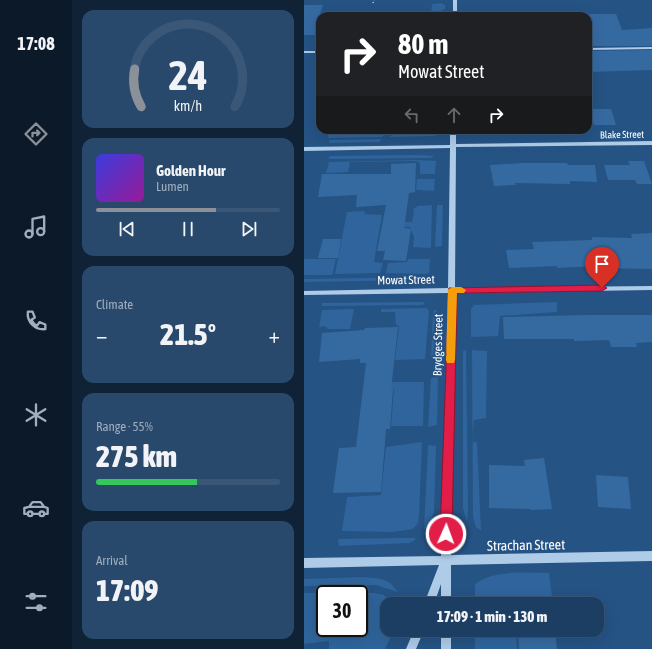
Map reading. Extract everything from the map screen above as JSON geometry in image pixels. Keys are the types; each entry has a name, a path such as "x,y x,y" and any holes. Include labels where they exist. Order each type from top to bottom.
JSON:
{"street":[{"path":"455,0 455,12"},
{"path":"592,49 652,48"},
{"path":"304,52 316,52"},
{"name":"Brydges Street","path":"446,597 445,561 452,290 453,134"},
{"name":"Blake Street","path":"304,149 652,143"},
{"name":"Mowat Street","path":"304,293 652,288"},
{"name":"Strachan Street","path":"304,563 652,556"},
{"name":"Brydges Street","path":"432,597 445,561"},
{"path":"411,649 416,637"},
{"path":"446,637 446,649"}],"shaded area":[{"path":"441,3 445,5 445,9 442,10 442,12 431,12 432,4"},
{"path":"329,134 386,134 382,137 328,138"},
{"path":"394,134 437,134 435,136 389,137"},
{"path":"381,139 380,142 329,143 329,140"},
{"path":"330,156 435,156 430,158 328,159"},
{"path":"416,160 436,161 435,174 420,174 420,163 416,161 350,162 348,172 326,173 329,162"},
{"path":"417,179 435,179 434,191 416,190"},
{"path":"432,205 431,248 413,247 414,237 410,227 387,227 388,222 412,222 413,209 418,206"},
{"path":"437,205 443,205 442,246 435,247"},
{"path":"365,211 364,214 382,215 374,262 383,263 380,273 335,274 347,212"},
{"path":"304,259 336,259 332,275 304,275"},
{"path":"408,259 430,259 429,273 386,273 388,263 407,262"},
{"path":"427,278 419,280 304,282 304,279"},
{"path":"423,302 425,304 421,305 322,306 322,303"},
{"path":"557,302 557,312 500,316 498,336 471,337 471,309 474,305"},
{"path":"426,308 429,311 425,359 395,360 399,326 396,325 395,312 381,312 381,309"},
{"path":"354,309 350,329 328,329 325,326 319,327 322,310"},
{"path":"435,309 439,319 438,359 431,359 433,312"},
{"path":"466,350 467,521 463,508 463,351"},
{"path":"472,350 487,351 486,418 474,420 473,436"},
{"path":"438,377 437,425 428,427 431,378"},
{"path":"379,382 424,382 423,426 391,426 394,389 377,388"},
{"path":"422,442 419,515 418,523 413,529 393,532 342,531 347,497 381,495 386,447"},
{"path":"473,442 477,442 481,530 476,527 473,517"},
{"path":"428,445 436,446 434,513 430,523 424,530"},
{"path":"415,538 415,540 409,543 339,546 338,539"},
{"path":"549,573 552,597 475,597 475,584 483,579 501,574"},
{"path":"363,577 378,579 387,581 398,592 376,585 304,586 304,579"},
{"path":"304,593 316,593 316,637 368,637 368,593 384,595 386,597 380,597 380,637 391,637 385,649 329,649 329,641 304,644"},
{"path":"475,637 516,637 517,649 475,649"}],"building":[{"path":"304,5 323,5 321,12 316,12 316,35 304,35"},
{"path":"592,14 616,14 622,30 652,28 652,46 592,46"},
{"path":"652,50 652,70 592,72 592,51"},
{"path":"592,109 611,109 616,125 594,125"},
{"path":"628,161 644,161 652,184 637,184 635,180 608,180 604,165 630,165"},
{"path":"416,163 415,192 409,193 404,228 411,229 406,261 383,260 385,251 377,251 386,205 356,207 357,195 318,197 322,174 391,174 391,164"},
{"path":"567,163 568,165 595,165 597,182 570,181 570,184 515,183 516,185 494,186 490,165"},
{"path":"652,233 652,269 597,268 596,266 509,268 506,250 534,249 532,242 592,240 592,237 632,238 631,234"},
{"path":"323,239 341,239 338,258 318,258"},
{"path":"652,315 652,342 636,343 637,347 611,347 609,340 574,341 574,339 504,339 503,317"},
{"path":"398,327 391,389 393,389 390,429 386,429 381,492 333,493 339,448 356,447 366,363 360,363 360,359 319,362 322,333 364,330 365,328"},
{"path":"544,458 552,509 531,510 489,508 489,465 525,466 524,460"},
{"path":"596,475 628,477 631,509 598,507"},
{"path":"518,637 556,637 557,649 519,649"}],"slow traffic":[{"path":"450,360 452,290 461,290"}],"route":[{"path":"446,534 452,290 602,288"}]}
